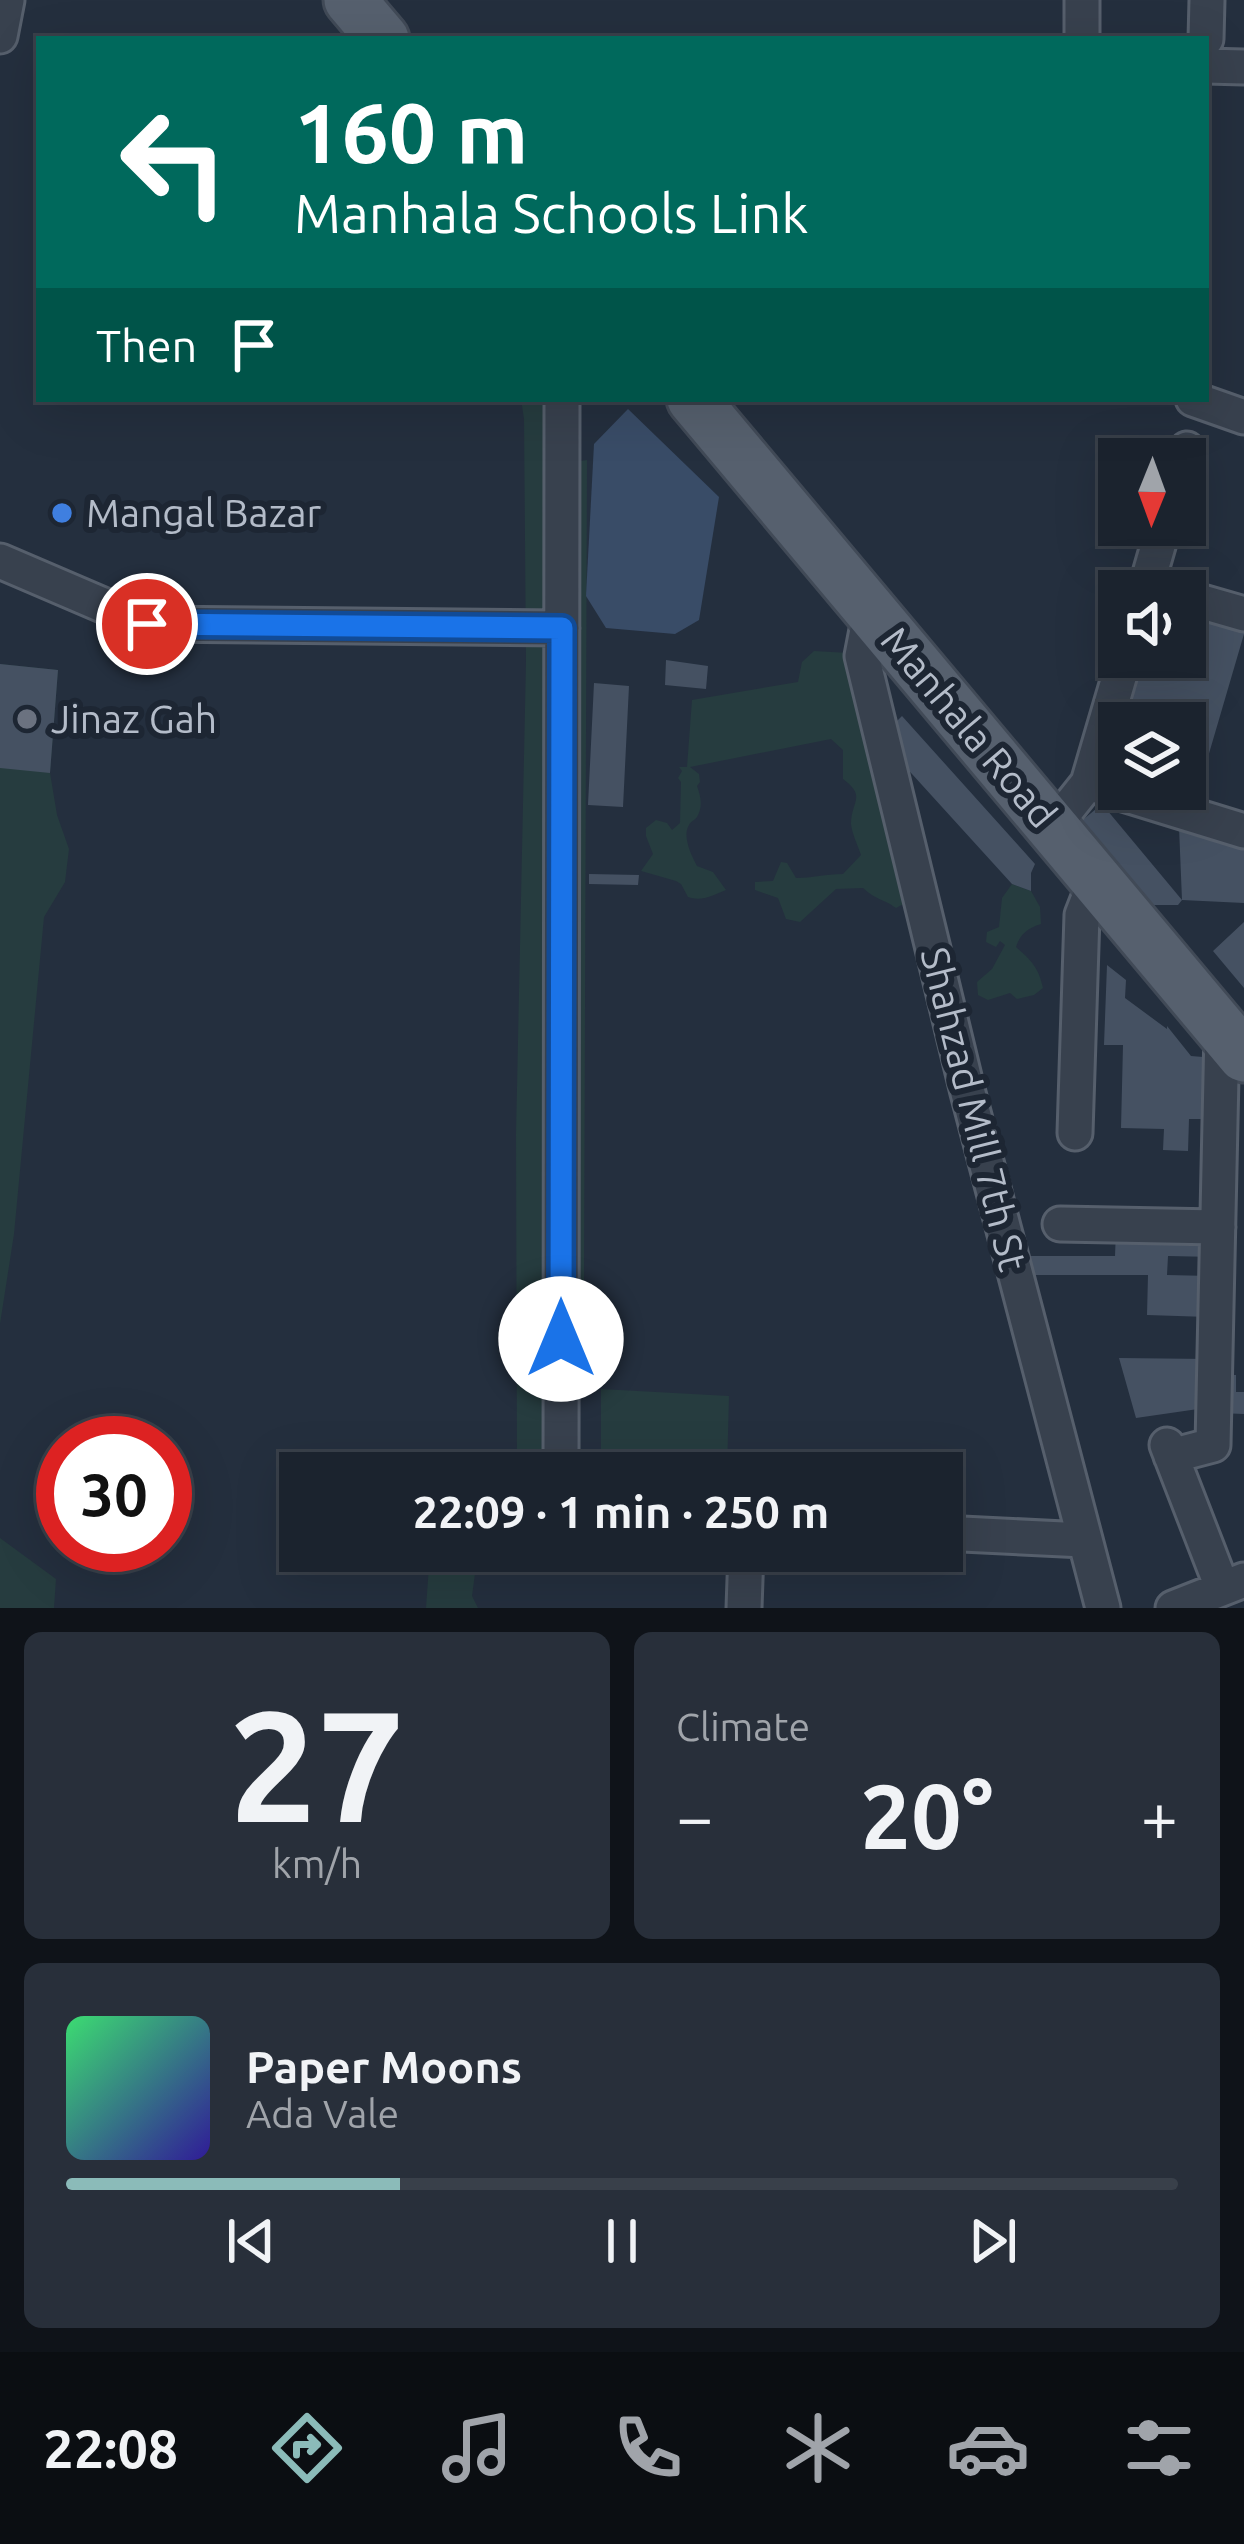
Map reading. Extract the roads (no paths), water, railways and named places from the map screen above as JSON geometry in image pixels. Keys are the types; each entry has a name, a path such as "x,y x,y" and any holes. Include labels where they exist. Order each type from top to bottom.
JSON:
{"main road":[{"path":"350,0 380,36"},
{"name":"Manhala Road","path":"696,402 1233,1044"}],"street":[{"path":"0,36 7,0"},
{"path":"1082,0 1082,36"},
{"path":"1206,36 1207,0"},
{"path":"1209,66 1244,67"},
{"path":"561,1452 562,402"},
{"path":"1203,402 1244,417"},
{"path":"0,561 147,624 562,628"},
{"path":"1206,603 1244,614"},
{"name":"Shahzad Mill 7th St","path":"871,609 862,656 968,1093 1103,1608"},
{"path":"1053,827 1088,783 1119,678"},
{"path":"1088,783 1244,831"},
{"path":"1075,1133 1082,916 1096,879"},
{"path":"1173,1608 1233,1584 1169,1450 1213,1445 1218,1228 1233,1044"},
{"path":"1060,1224 1218,1228"},
{"path":"963,1534 1084,1540"},
{"path":"744,1608 745,1572"}],"water":[{"path":"628,409 719,497 699,620 675,634 606,628 586,596 594,444"}],"place":[{"name":"Mangal Bazar","path":"62,513"},
{"name":"Jinaz Gah","path":"27,719"}]}
